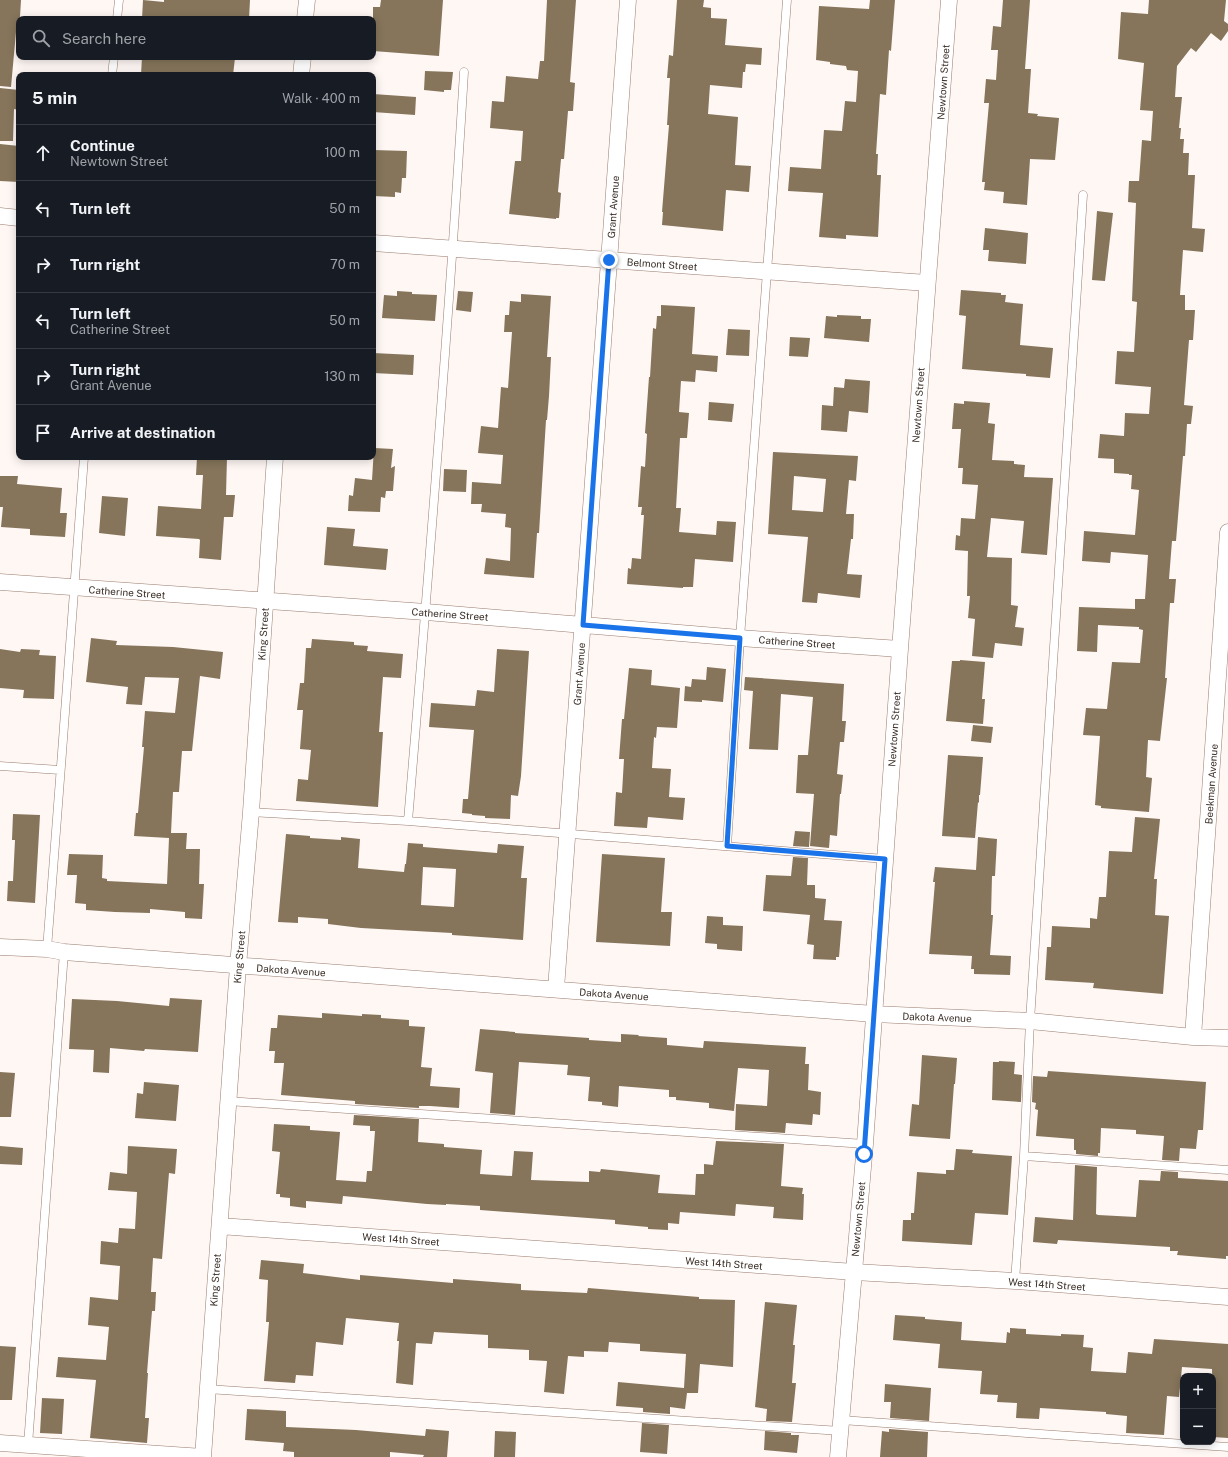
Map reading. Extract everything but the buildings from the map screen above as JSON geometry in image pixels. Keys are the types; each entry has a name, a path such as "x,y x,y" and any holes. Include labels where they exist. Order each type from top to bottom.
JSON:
{"street":[{"path":"305,16 306,0"},
{"name":"Grant Avenue","path":"556,989 628,0"},
{"name":"Newtown Street","path":"838,1457 865,1144 900,649 949,0"},
{"path":"301,72 303,60"},
{"path":"0,216 16,218"},
{"name":"Belmont Street","path":"376,243 927,283"},
{"name":"King Street","path":"203,1457 238,966 251,812 275,460"},
{"name":"Beekman Avenue","path":"1193,1037 1228,532"},
{"name":"Catherine Street","path":"0,582 426,612 740,638 900,649"},
{"name":"Dakota Avenue","path":"0,947 47,949 64,952 238,966 874,1014 1030,1021 1193,1037 1228,1038"},
{"name":"West 14th Street","path":"220,1226 854,1272 1015,1281 1228,1297"},
{"path":"0,1443 203,1457"}],"lane":[{"path":"117,16 119,0"},
{"path":"727,846 740,638 787,0"},
{"path":"112,72 114,60"},
{"path":"408,821 454,249 464,72"},
{"path":"1015,1281 1024,1156 1030,1021 1083,196"},
{"path":"47,949 60,770 76,588 84,460"},
{"path":"0,766 60,770"},
{"path":"251,812 408,821 885,859"},
{"path":"28,1445 64,952"},
{"path":"228,1101 865,1144"},
{"path":"1024,1156 1228,1170"},
{"path":"207,1389 1228,1447"}],"route":[{"path":"609,260 583,625 740,638 727,846 885,859 864,1154"}]}
